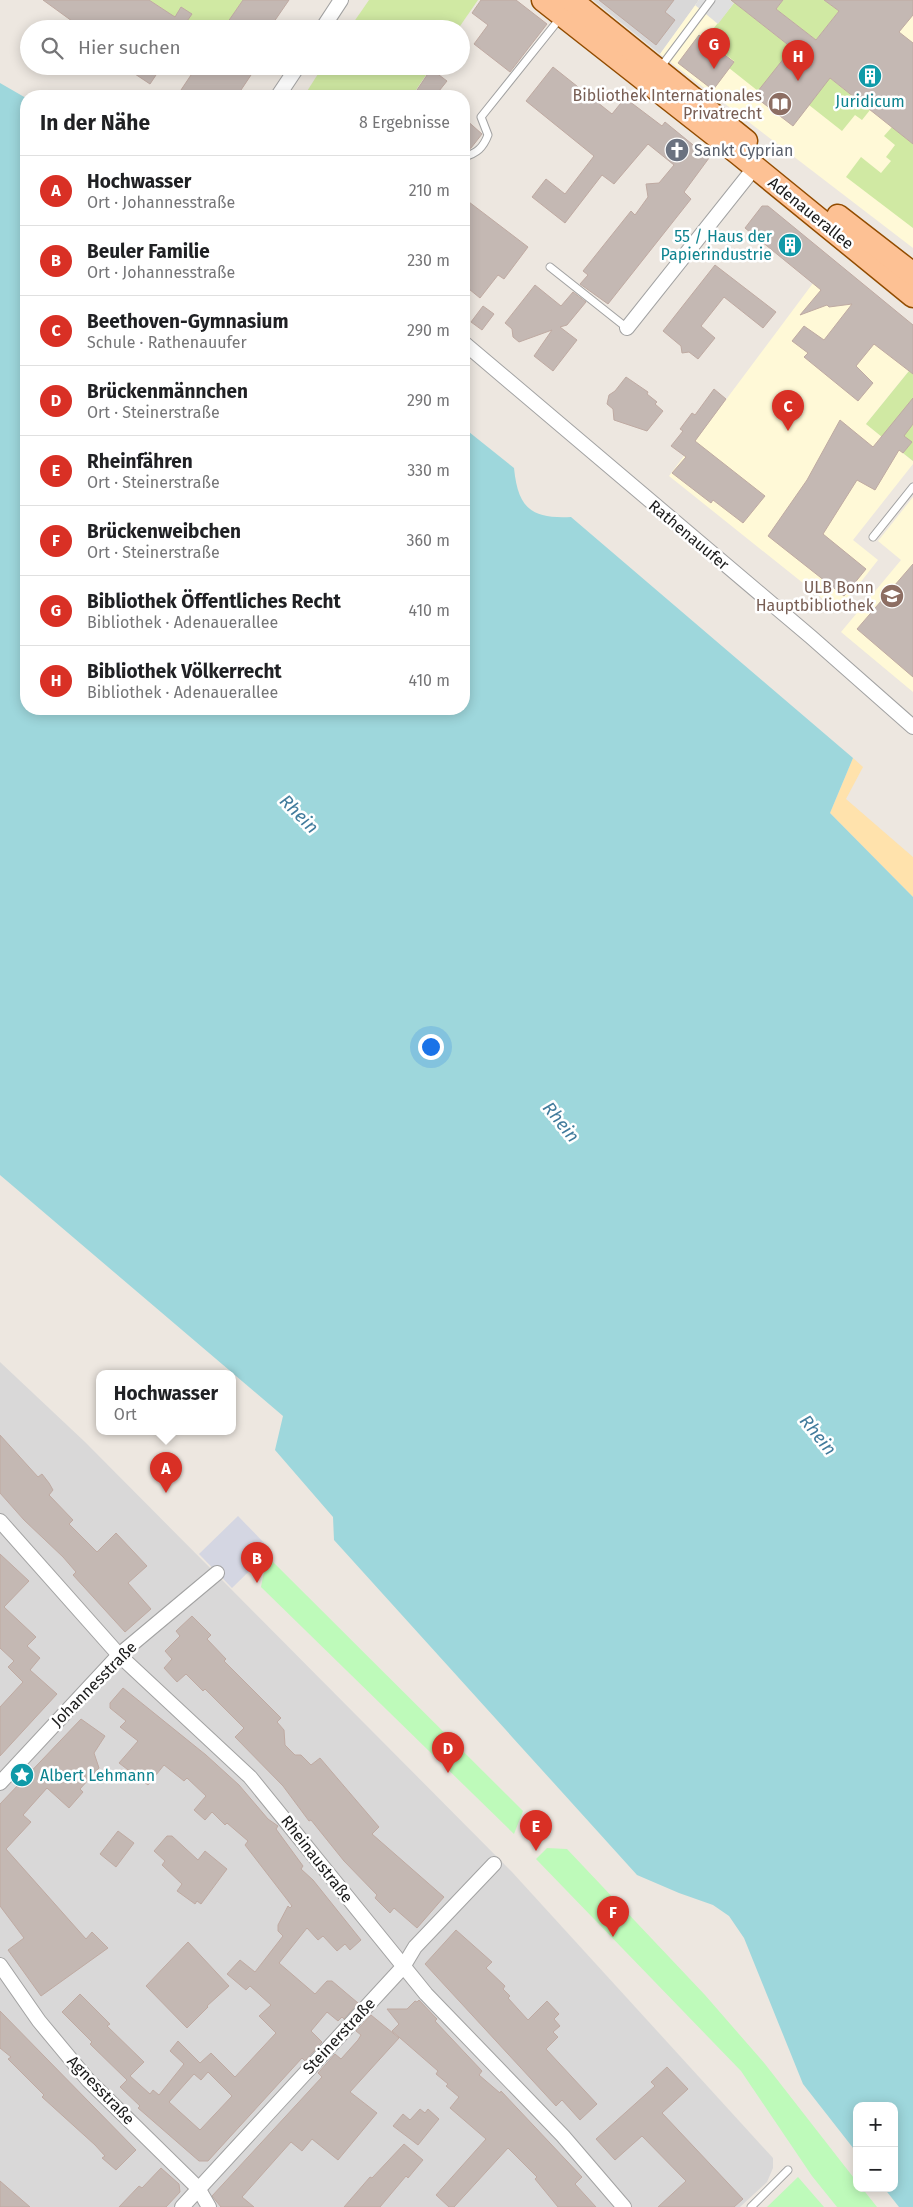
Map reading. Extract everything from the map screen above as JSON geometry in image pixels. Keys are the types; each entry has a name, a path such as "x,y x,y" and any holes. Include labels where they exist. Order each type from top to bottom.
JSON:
{"main road":[{"name":"Adenauerallee","path":"543,0 567,7 659,69 810,194 913,274"},
{"name":"Adenauerallee","path":"567,7 755,167 913,296"}],"street":[{"path":"328,20 341,0"},
{"path":"282,90 292,75"},
{"path":"627,328 755,167"},
{"name":"Rathenauufer","path":"470,348 811,637 913,727"},
{"name":"Rheinaustraße","path":"0,1521 119,1655 250,1777 403,1967 446,2017 563,2136 617,2204"},
{"name":"Johannesstraße","path":"3,1774 119,1655 217,1573"},
{"name":"Steinerstraße","path":"182,2207 403,1967 415,1947 494,1864"},
{"name":"Agnesstraße","path":"0,1965 39,2021 88,2080 198,2188 209,2207"}],"lane":[{"path":"659,69 711,0"},
{"path":"470,156 483,147 488,135 481,117 567,7"},
{"path":"550,267 627,328"},
{"path":"873,537 913,487"},
{"path":"751,2207 788,2170"}],"shaded area":[{"path":"593,0 699,0 660,54"},
{"path":"699,0 913,0 913,248 660,54"},
{"path":"699,0 730,0 734,3 718,24 695,5"},
{"path":"831,259 913,366 866,424 913,461 913,464 853,540 878,560 838,611 669,476"},
{"name":"ULB Bonn Hauptbibliothek","path":"913,497 913,692 841,632 901,560 878,541"},
{"path":"0,1362 85,1442 512,1872 773,2158 773,2168 767,2182 740,2207 0,2207"},
{"path":"238,1516 271,1550 232,1588 199,1554"}],"green space":[{"path":"149,0 243,0 229,20 187,20 191,14 181,7 175,17"},
{"path":"369,0 478,0 464,20 355,20"},
{"path":"730,0 737,0 735,3 804,58 758,91 729,68 734,61 705,39 734,3"},
{"path":"783,0 824,0 839,11 816,40 776,9"},
{"path":"821,71 870,110 862,120 855,115 842,131 809,105 822,88"},
{"path":"317,75 426,75 416,90 308,90"},
{"path":"892,127 913,144 913,228 846,177 861,157 881,173 891,161 886,157 895,145 884,136"},
{"path":"909,371 913,374 913,402 911,401 896,419 909,429 913,424 913,461 903,453 912,442 882,437 866,424"},
{"path":"267,1556 523,1811 514,1834 261,1587"},
{"path":"547,1848 567,1849 705,1995 765,2064 853,2177 853,2192 865,2192 877,2207 837,2207 812,2176 741,2071 536,1859"},
{"path":"798,2177 824,2207 767,2207"}],"sand":[{"path":"853,758 863,767 846,799 913,857 913,897 830,813"}],"water":[{"name":"Rhein","path":"0,83 20,95 20,715 470,715 470,433 514,468 519,493 523,502 529,508 536,513 546,516 571,517 853,758 830,813 913,897 913,2207 899,2207 887,2192 898,2192 898,2102 853,2102 853,2148 803,2084 744,1938 729,1916 713,1905 637,1875 334,1540 333,1517 275,1450 283,1416 236,1376 236,1370 229,1370 0,1175"}],"building":[{"path":"43,0 149,0 175,17 181,7 192,14 188,20 71,20"},
{"path":"243,0 289,0 275,20 229,20"},
{"path":"481,0 516,0 547,24 510,72 474,44 488,25 472,13"},
{"path":"599,0 674,0 665,12 675,20 656,45"},
{"name":"Juridicum","path":"731,0 783,0 776,9 816,40 839,11 824,0 913,0 913,15 899,32 913,43 913,144 830,78 793,126 754,96 792,48"},
{"path":"699,35 734,62 713,90 678,63"},
{"path":"553,67 612,114 625,98 662,126 665,122 709,158 684,192 691,199 608,304 580,284 588,275 583,271 631,211 635,215 648,197 646,184 659,183 674,165 648,144 614,184 602,175 565,223 532,197 546,179 565,194 594,156 526,101"},
{"path":"136,75 156,75 150,84"},
{"path":"191,75 251,75 241,90 181,90"},
{"path":"427,75 439,75 447,81 440,90 417,90"},
{"path":"470,123 482,134 470,148"},
{"path":"470,203 528,247 504,279 498,275 480,298 470,290"},
{"path":"762,206 768,206 913,325 913,374 874,344 856,366 873,383 858,401 804,357 808,353 792,341 804,326 824,340 852,304 829,307 827,305 800,315 821,290 745,228"},
{"path":"715,265 776,312 763,328 724,297 701,326 715,338 698,359 689,352 682,353 681,346 663,331"},
{"path":"535,285 561,306 573,292 586,302 567,325 560,327 577,340 553,371 534,356 552,330 519,342 513,337 512,329 505,323"},
{"path":"483,306 494,314 482,330 471,322"},
{"path":"626,377 648,392 647,394 657,402 655,404 663,411 647,431 614,420 613,409 607,404 609,395 615,391"},
{"path":"714,389 726,399 695,441 765,496 743,523 713,500 711,503 672,473 686,457 671,446 683,431 680,429 692,413 695,415"},
{"path":"913,398 913,424 904,436 912,442 903,453 899,450 875,490 857,480 823,534 866,569 844,596 768,536 807,480 840,420 873,447"},
{"path":"913,564 913,677 857,629"},
{"path":"0,1435 38,1477 42,1474 53,1490 49,1495 73,1520 69,1524 97,1552 116,1533 147,1566 128,1583 151,1609 125,1632 73,1575 76,1572 63,1557 24,1520 0,1493"},
{"path":"0,1554 29,1581 4,1607 36,1637 27,1646 40,1658 30,1670 57,1694 0,1756 0,1707 23,1682 8,1667 14,1661 0,1648"},
{"path":"192,1616 211,1635 207,1639 226,1659 224,1661 281,1718 277,1722 284,1730 285,1745 295,1755 301,1755 311,1765 320,1758 379,1827 372,1834 444,1897 417,1928 394,1908 390,1913 375,1898 377,1895 344,1861 311,1820 309,1821 283,1786 235,1737 244,1728 205,1689 203,1691 186,1674 177,1682 164,1668 172,1659 165,1651 180,1636 176,1631"},
{"path":"123,1688 206,1755 239,1785 268,1819 278,1826 276,1829 303,1866 301,1869 313,1880 361,1940 350,1950 345,1944 337,1951 323,1936 318,1940 307,1928 279,1963 315,1994 327,1981 332,1981 358,2003 344,2019 342,2017 338,2021 327,2012 311,2031 322,2042 305,2061 302,2058 208,2161 199,2161 138,2108 140,2106 120,2087 127,2080 90,2044 92,2042 62,2012 80,1994 110,2024 107,2026 144,2062 130,2076 150,2094 153,2090 159,2095 184,2064 170,2051 178,2041 200,2063 211,2053 235,2077 276,2033 259,2016 271,2005 250,1986 246,1990 227,1974 240,1960 255,1972 283,1936 278,1931 278,1925 288,1906 290,1908 292,1906 245,1845 248,1841 227,1823 225,1825 212,1812 205,1820 194,1810 206,1796 187,1778 184,1781 164,1765 148,1785 119,1763 138,1741 120,1727 126,1721 110,1708 110,1703","holes":["208,2072 232,2096 200,2130 169,2102 194,2074 201,2080"]},
{"path":"81,1719 105,1736 94,1753 99,1768 80,1789 83,1792 69,1808 47,1788 23,1815 31,1822 6,1849 86,1939 92,1932 108,1948 41,1996 8,1950 24,1938 0,1906 0,1804"},
{"path":"118,1831 134,1843 116,1867 100,1854"},
{"path":"167,1836 172,1836 198,1860 205,1851 227,1869 201,1904 197,1901 195,1904 177,1891 182,1884 162,1865 165,1861 154,1851"},
{"path":"456,1930 492,1962 486,1968 505,1986 503,1989 510,1996 508,1998 528,2020 547,2001 559,2014 554,2019 560,2026 553,2032 558,2037 546,2049 597,2104 580,2120 562,2100 556,2106 425,1964"},
{"path":"188,1942 229,1986 187,2028 146,1986"},
{"path":"419,2000 437,2019 435,2021 482,2071 479,2075 500,2093 501,2091 582,2177 575,2184 596,2207 558,2207 535,2179 537,2177 508,2148 454,2207 449,2207 436,2195 486,2139 450,2108 459,2097 436,2074 438,2071 392,2031 399,2024 387,2009 407,2009 415,2001"},
{"path":"0,2011 136,2150 116,2170 102,2158 105,2156 95,2145 42,2097 44,2095 8,2059 11,2057 0,2048"},
{"path":"371,2015 399,2038 350,2092 377,2113 338,2160 312,2139 302,2151 291,2142 242,2197 254,2207 221,2207 212,2196 322,2077 318,2073 335,2054 341,2059 358,2040 361,2035 356,2031"},
{"path":"667,2067 688,2089 662,2113 743,2199 734,2207 658,2207 686,2181 642,2136 615,2160 596,2139 655,2086 651,2082"},
{"path":"420,2109 425,2113 428,2109 439,2119 418,2145 393,2126 403,2114 410,2120"},
{"path":"404,2144 423,2160 408,2178 406,2176 380,2207 344,2207 370,2177 372,2178"},
{"path":"161,2168 179,2184 180,2192 166,2207 119,2207 139,2186 142,2188"},
{"path":"0,2181 30,2207 0,2207"}],"place":[{"name":"Bibliothek Öffentliches Recht","path":"714,69"},
{"name":"Juridicum","path":"870,76"},
{"name":"Bibliothek Völkerrecht","path":"798,81"},
{"name":"Bibliothek Internationales Privatrecht","path":"780,104"},
{"name":"Sankt Cyprian","path":"677,150"},
{"name":"55 / Haus der Papierindustrie","path":"790,245"},
{"name":"Beethoven-Gymnasium","path":"788,431"},
{"name":"ULB Bonn Hauptbibliothek","path":"892,596"},
{"name":"Hochwasser","path":"166,1493"},
{"name":"Beuler Familie","path":"257,1583"},
{"name":"Brückenmännchen","path":"448,1773"},
{"name":"Albert Lehmann","path":"22,1775"},
{"name":"Rheinfähren","path":"536,1851"},
{"name":"Brückenweibchen","path":"613,1937"}]}
